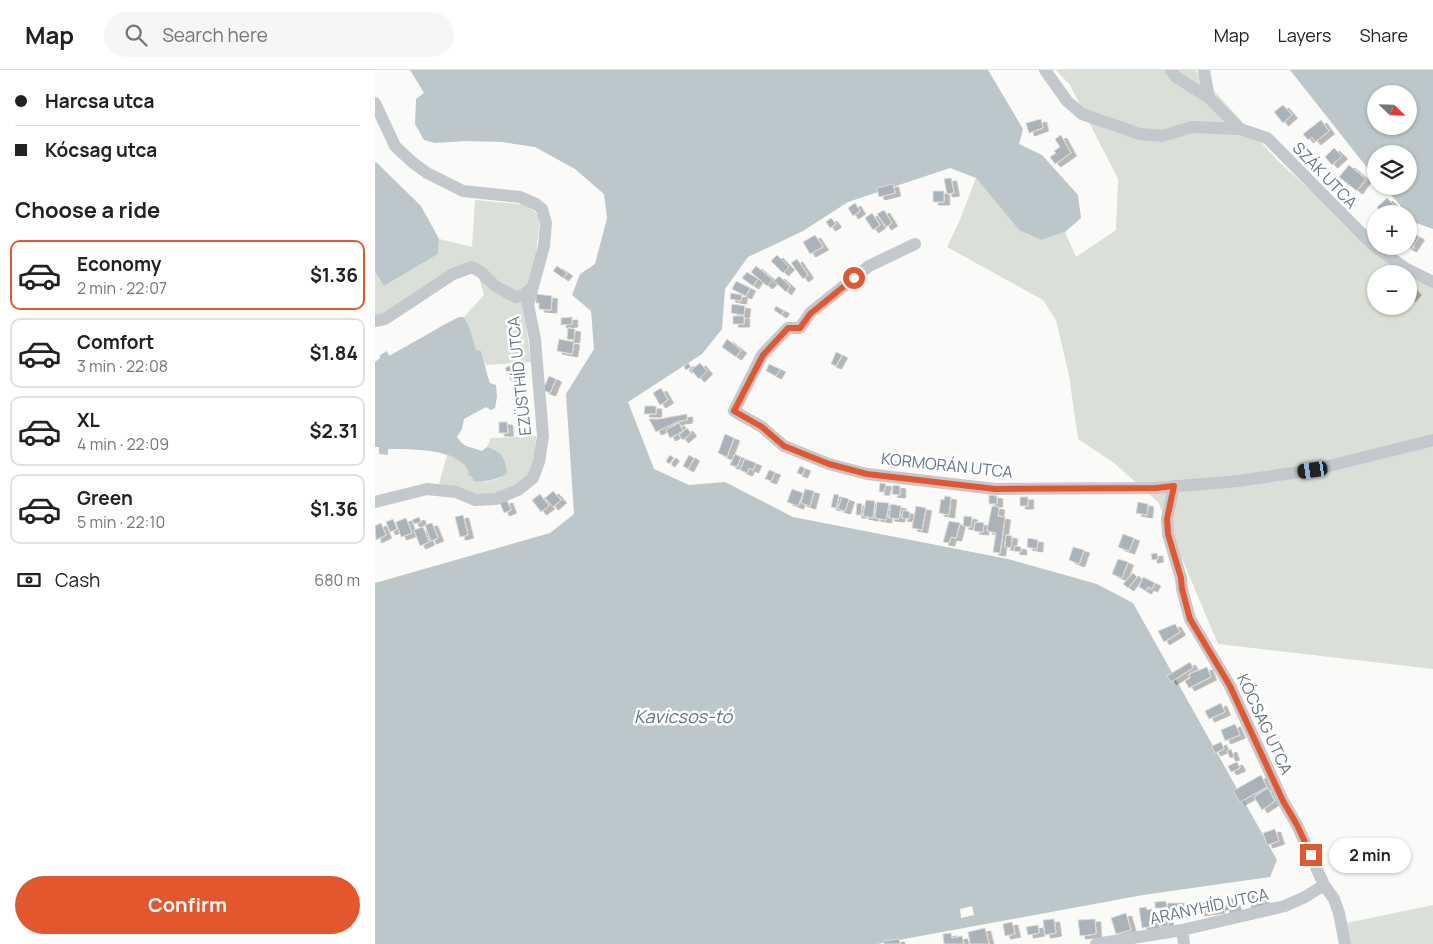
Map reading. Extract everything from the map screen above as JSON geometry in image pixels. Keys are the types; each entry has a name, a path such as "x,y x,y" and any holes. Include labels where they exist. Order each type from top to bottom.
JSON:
{"street":[{"name":"SZÁK UTCA","path":"1045,70 1067,101 1082,114 1141,134 1162,136 1192,128 1240,129 1267,138 1368,241 1399,264 1433,282"},
{"name":"SZÁK UTCA","path":"1171,70 1176,77 1209,98 1240,129"},
{"path":"1204,70 1209,98"},
{"path":"375,102 395,146 411,162 427,173 463,191 520,197 536,204 542,209 546,223 544,246 532,288"},
{"name":"KORMORÁN UTCA","path":"915,244 869,266 810,314 800,328 788,328 763,355 734,411 762,427 784,446 829,464 867,474 995,489 1156,488 1238,481 1313,470 1433,440"},
{"name":"EZÜSTHÍD UTCA","path":"375,321 385,319 453,274 473,267 495,286 516,298 523,296 532,288"},
{"name":"EZÜSTHÍD UTCA","path":"375,502 427,490 456,492 475,500 496,499 518,490 533,478 539,462 543,436 535,339 528,305 532,288"},
{"name":"KÓCSAG UTCA","path":"1174,486 1167,519 1168,534 1181,578 1190,619 1230,686 1324,885 1334,899 1339,913 1345,944"},
{"name":"ARANYHÍD UTCA","path":"1096,944 1182,930 1285,906 1305,897 1324,885"},
{"path":"1182,930 1184,944"}],"shaded area":[{"path":"1056,70 1195,70 1278,161 1367,241 1367,255 1382,255 1393,265 1367,265 1367,315 1417,315 1417,280 1433,287 1433,669 1218,644 1158,502 1114,463 1078,439 1069,375 1056,320 1043,300 947,247 976,178 1019,230 1041,240 1065,232 1076,257 1116,230 1118,179 1070,85"},
{"path":"475,200 528,205 540,217 534,274 524,307 531,362 486,365 481,351 476,351 469,326 464,317 484,295 475,264 385,315 375,317 375,272 384,286 438,254 439,239 472,247"},
{"path":"536,436 535,461 530,476 496,496 476,496 439,484 447,455 462,462 471,476 486,482 500,478 495,449 487,447 491,438"},
{"path":"1433,905 1433,944 1341,944 1337,925"}],"water":[{"name":"Kavicsos-tó","path":"410,70 988,70 1023,129 1019,144 1042,155 1078,195 1081,218 1065,232 1041,240 1019,230 976,178 950,168 848,202 803,231 748,257 725,289 722,329 702,354 628,402 654,469 689,485 725,482 793,517 1008,559 1097,584 1133,603 1277,860 1270,877 1143,895 877,944 375,944 375,583 550,533 574,514 566,394 594,349 591,311 572,295 580,274 595,264 607,218 604,194 575,169 535,147 502,142 467,141 435,143 424,140 415,124 416,99 424,93"},
{"path":"1290,70 1433,70 1433,229 1417,223 1417,205 1400,205 1391,195 1417,195 1417,145 1367,145 1367,168"},
{"path":"376,162 421,206 439,239 438,254 384,286 375,272"},
{"path":"459,317 464,317 469,326 476,350 481,351 490,383 496,385 497,397 495,408 491,410 486,407 464,419 462,429 457,437 468,447 482,451 487,447 492,448 502,456 507,473 491,480 474,481 471,476 467,475 469,473 464,465 446,454 421,450 388,449 388,455 379,454 379,447 375,447 375,362 380,358 380,355 387,351 389,356"}],"pier":[{"path":"972,906 974,915 961,918 960,909"}],"building":[{"path":"1283,105 1292,115 1283,123 1274,112"},
{"path":"1041,119 1043,128 1029,133 1026,123"},
{"path":"1321,120 1329,131 1315,142 1312,137 1308,140 1303,134"},
{"path":"1061,135 1071,153 1055,164 1050,157 1060,147 1055,139"},
{"path":"1334,148 1342,156 1332,165 1325,157"},
{"path":"1349,165 1366,179 1357,191 1339,177"},
{"path":"951,178 954,193 947,194 944,179"},
{"path":"893,184 895,193 879,197 877,188"},
{"path":"933,191 944,191 944,202 933,202"},
{"path":"1387,198 1394,205 1379,205"},
{"path":"855,203 860,211 853,216 848,208"},
{"path":"884,210 892,223 886,227 877,214"},
{"path":"872,213 880,225 873,230 865,218"},
{"path":"831,218 836,224 830,228 826,222"},
{"path":"815,235 823,247 810,254 803,242"},
{"path":"777,255 789,267 783,273 771,261"},
{"path":"797,259 808,275 803,279 791,263"},
{"path":"557,266 567,273 563,278 553,271"},
{"path":"756,266 773,280 767,286 751,272"},
{"path":"747,272 758,279 753,286 742,278"},
{"path":"779,276 790,286 786,292 774,281"},
{"path":"736,281 750,288 746,296 732,289"},
{"path":"731,293 742,295 741,301 730,299"},
{"path":"536,294 552,296 551,310 539,309 539,303 536,303"},
{"path":"732,304 745,306 744,315 731,313"},
{"path":"776,306 784,311 781,315 774,310"},
{"path":"733,316 744,316 744,324 733,324"},
{"path":"572,317 572,324 561,325 561,318"},
{"path":"568,328 575,329 574,340 567,339"},
{"path":"559,339 574,342 572,354 557,351"},
{"path":"727,339 741,350 736,357 722,347"},
{"path":"836,352 842,355 836,366 831,364"},
{"path":"688,363 691,367 686,370 684,367"},
{"path":"700,363 707,371 699,379 691,370"},
{"path":"769,364 780,369 776,376 766,371"},
{"path":"511,365 518,378 511,381 505,368"},
{"path":"549,376 556,379 550,393 543,390"},
{"path":"661,388 668,400 660,405 653,393"},
{"path":"645,406 656,406 656,414 644,414"},
{"path":"687,414 687,420 679,421 656,432 649,419 659,419"},
{"path":"499,422 507,422 508,433 499,433"},
{"path":"679,423 683,431 670,438 666,430"},
{"path":"687,428 691,433 683,440 679,435"},
{"path":"725,434 734,438 727,457 718,453"},
{"path":"735,454 741,457 737,467 730,465"},
{"path":"670,455 674,458 669,464 666,461"},
{"path":"689,455 694,458 688,469 683,466"},
{"path":"884,458 892,459 891,465 883,464"},
{"path":"745,459 756,463 753,470 749,468 747,473 740,470"},
{"path":"800,466 805,468 802,475 797,473"},
{"path":"769,470 775,472 771,481 765,479"},
{"path":"880,483 886,484 884,492 879,492"},
{"path":"893,485 900,486 900,495 892,494"},
{"path":"792,489 803,493 798,506 787,502"},
{"path":"805,489 814,491 810,506 801,503"},
{"path":"553,491 561,500 553,507 545,498"},
{"path":"540,494 549,506 541,512 532,500"},
{"path":"834,494 839,495 836,508 831,507"},
{"path":"989,495 997,496 997,504 989,504"},
{"path":"945,496 951,497 949,515 939,513 941,499 944,500"},
{"path":"842,497 849,499 845,511 838,509"},
{"path":"1020,497 1028,497 1028,506 1020,506"},
{"path":"507,500 511,510 504,513 500,503"},
{"path":"866,500 875,501 873,518 863,516"},
{"path":"877,502 889,503 886,520 875,518"},
{"path":"1138,502 1148,504 1147,515 1136,513"},
{"path":"857,503 862,504 861,515 856,515"},
{"path":"891,504 901,506 899,519 889,518"},
{"path":"916,506 926,508 922,530 912,528"},
{"path":"992,506 999,507 998,516 1005,517 1000,553 993,552 996,533 987,531"},
{"path":"903,510 910,512 909,519 902,518"},
{"path":"463,515 468,535 460,537 455,517"},
{"path":"964,516 972,517 971,527 963,526"},
{"path":"419,517 421,522 414,524 412,520"},
{"path":"406,518 412,533 401,537 396,522"},
{"path":"393,519 397,529 390,532 386,522"},
{"path":"949,521 960,523 956,538 951,537 949,543 943,542"},
{"path":"975,522 984,523 983,532 974,531"},
{"path":"381,523 386,535 376,540 375,526"},
{"path":"432,523 438,538 431,541 425,525"},
{"path":"423,527 429,542 420,546 414,530"},
{"path":"1123,534 1134,538 1129,551 1118,547"},
{"path":"1006,535 1012,536 1011,548 1005,547"},
{"path":"1028,538 1038,540 1037,549 1027,547"},
{"path":"1015,546 1021,547 1021,552 1014,551"},
{"path":"1073,547 1084,550 1079,564 1069,560"},
{"path":"1157,553 1158,559 1152,560 1151,554"},
{"path":"1118,559 1128,562 1122,578 1112,574"},
{"path":"1133,573 1137,577 1128,588 1123,584"},
{"path":"1143,577 1155,583 1152,589 1148,587 1146,591 1139,587"},
{"path":"1175,624 1180,632 1164,642 1158,631"},
{"path":"1190,662 1193,668 1171,682 1167,676"},
{"path":"1207,667 1211,677 1189,688 1185,681 1190,678 1189,674"},
{"path":"1221,703 1225,712 1209,719 1205,711"},
{"path":"1235,724 1240,735 1225,741 1221,730"},
{"path":"1221,742 1224,749 1215,753 1212,746"},
{"path":"1231,749 1234,757 1230,758 1227,751"},
{"path":"1237,762 1240,768 1231,772 1228,766"},
{"path":"1261,775 1267,787 1240,802 1233,791"},
{"path":"1268,788 1275,801 1262,810 1254,797"},
{"path":"1275,829 1279,841 1267,845 1263,833"},
{"path":"1251,895 1264,895 1264,908 1251,908"},
{"path":"1233,898 1236,908 1225,911 1223,901"},
{"path":"1166,901 1168,926 1160,927 1159,908 1155,908 1155,902"},
{"path":"1218,902 1219,910 1198,913 1196,903"},
{"path":"1168,903 1186,903 1185,915 1167,914"},
{"path":"1146,907 1147,910 1152,909 1155,926 1142,928 1139,908"},
{"path":"1126,913 1131,930 1116,934 1111,918"},
{"path":"1054,919 1056,933 1045,935 1043,920"},
{"path":"1095,919 1096,934 1080,936 1078,920"},
{"path":"1012,922 1015,934 1005,936 1003,924"},
{"path":"1038,925 1039,933 1028,935 1026,927"},
{"path":"985,928 989,944 970,944 968,932"},
{"path":"951,933 952,938 962,936 964,944 944,944 943,934"},
{"path":"899,939 900,944 884,944 884,941"}],"route":[{"path":"854,278 810,314 800,328 788,328 763,355 734,411 762,427 784,446 829,464 867,474 995,489 1156,488 1174,486 1167,519 1168,534 1181,578 1190,619 1230,686 1283,801 1311,855"}]}
